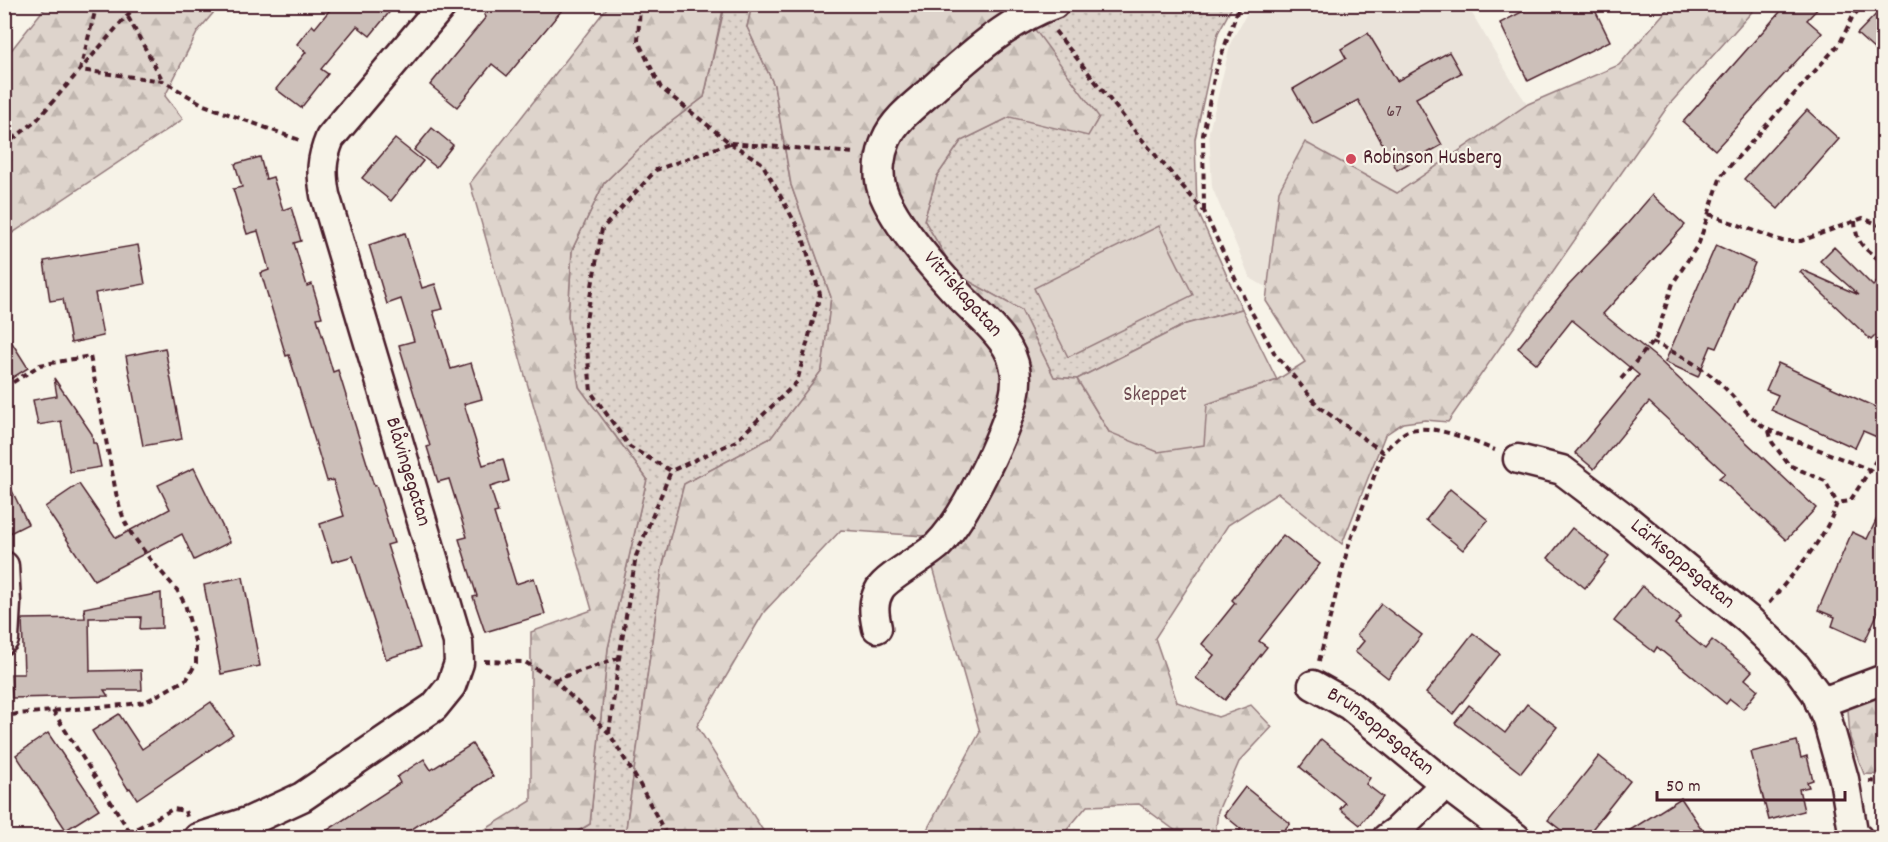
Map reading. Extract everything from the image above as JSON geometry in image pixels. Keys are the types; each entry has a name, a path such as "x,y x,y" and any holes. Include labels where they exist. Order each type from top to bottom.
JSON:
{"street":[{"name":"Blåvingegatan","path":"193,829 258,817 302,797 434,707 451,686 459,663 458,642 325,195 322,176 322,159 330,138 443,4"},
{"name":"Vitriskagatan","path":"877,628 873,607 881,587 938,545 961,515 994,450 1011,409 1016,371 1008,348 993,327 957,293 898,221 882,189 879,172 886,140 897,123 949,74 1008,26 1046,7"},
{"name":"Lärksoppsgatan","path":"1518,459 1562,470 1625,518 1754,624 1796,666 1816,693 1827,719 1844,779 1852,837 1858,837"},
{"path":"4,566 6,603 4,639"},
{"path":"1820,703 1884,679"},
{"name":"Brunsoppsgatan","path":"1313,685 1350,705 1445,784 1516,837"},
{"name":"Brunsoppsgatan","path":"1387,837 1397,831 1445,784"}],"path":[{"path":"80,70 97,4"},
{"path":"4,146 36,121 137,4"},
{"path":"609,733 636,556 671,471 736,441 797,382 820,294 802,235 762,163 730,143 661,88 638,41 640,4"},
{"path":"1204,211 1203,135 1215,73 1240,4"},
{"path":"1621,379 1656,338 1673,283 1699,243 1721,176 1840,43 1852,18 1863,4"},
{"path":"1046,7 1139,136 1204,211 1246,302 1275,354 1319,407 1383,452"},
{"path":"128,17 164,81"},
{"path":"80,70 164,81 204,105 325,150"},
{"path":"671,471 630,447 591,392 585,326 602,229 656,170 730,143 882,155"},
{"path":"1709,214 1782,241 1802,241 1863,218 1884,227"},
{"path":"1855,221 1855,235 1860,243 1884,264"},
{"path":"1652,342 1687,359 1714,378 1744,406 1758,424 1869,470"},
{"path":"4,388 40,365 90,356 117,498 124,520 143,550 177,590 185,604 196,645 196,663 188,679 145,702 4,717"},
{"path":"1313,685 1348,548 1383,452 1408,431 1425,429 1444,431 1518,459"},
{"path":"1769,430 1772,442 1789,465 1825,481 1838,503"},
{"path":"1838,503 1850,501 1884,448"},
{"path":"1754,624 1821,536 1832,520 1838,503"},
{"path":"554,680 619,658"},
{"path":"459,663 498,660 525,662 554,680 609,733 668,837"},
{"path":"53,711 130,832"},
{"path":"119,837 173,809 185,811 193,829"}],"shaded area":[{"name":"Robinson Husberg","path":"1252,4 1467,5 1538,120 1292,290 1264,286 1250,278 1212,187 1209,132 1231,42"}],"green space":[{"path":"47,5 220,5 198,31 165,96 183,119 5,238 5,58"},
{"path":"609,5 724,5 704,97 652,136 604,183 572,250 568,316 579,387 647,479 608,648 590,824 568,837 473,837 531,801 531,632 592,610 470,183"},
{"path":"725,5 752,5 747,27 774,85 791,185 831,297 822,370 771,438 684,484 662,569 626,829 632,837 568,838 590,824 608,648 647,479 579,387 568,316 572,250 604,183 652,136 704,97"},
{"path":"752,5 1017,5 1099,117 1088,136 1010,117 961,141 937,176 924,220 956,274 1021,310 1054,377 1077,379 1109,432 1207,404 1277,380 1305,362 1266,301 1279,191 1305,142 1397,193 1528,104 1619,65 1671,5 1758,5 1668,106 1448,422 1425,420 1403,423 1385,435 1342,544 1278,493 1228,525 1155,638 1177,702 1218,717 1251,705 1272,727 1239,762 1218,811 1215,837 1184,837 1139,804 1087,806 1061,837 923,837 980,732 924,536 841,530 764,612 697,726 767,837 632,837 626,829 662,569 684,484 771,438 822,370 831,297 791,185 774,85 747,27"},
{"path":"1017,5 1233,5 1218,33 1195,139 1197,210 1242,309 1186,324 1077,379 1054,377 1021,310 956,274 924,220 937,176 961,141 1010,117 1032,27"},
{"path":"1159,226 1193,295 1068,357 1034,288"},
{"name":"Skeppet","path":"1242,309 1277,380 1207,404 1204,445 1158,452 1109,432 1077,379 1186,324"},
{"path":"1883,694 1883,775 1864,774 1850,738 1848,709"}],"building":[{"path":"331,4 396,4 370,36 357,26 321,69 328,74 301,108 276,89 306,52 297,44 312,25 315,28 333,6"},
{"path":"493,4 567,4 507,76 492,64 457,107 430,85 486,17 484,15"},
{"path":"1537,4 1592,4 1610,41 1528,81 1500,23"},
{"path":"1787,4 1822,4 1807,20 1822,33 1715,150 1683,122"},
{"path":"1884,6 1884,58 1857,34"},
{"path":"1368,33 1397,81 1449,52 1461,73 1416,98 1442,145 1397,170 1358,100 1313,124 1293,89 1346,58 1341,49"},
{"path":"1807,110 1839,139 1778,209 1744,179"},
{"path":"432,128 453,145 436,167 414,150"},
{"path":"395,139 423,161 391,201 362,178"},
{"path":"260,157 266,179 273,177 283,210 291,207 301,241 294,243 307,286 312,284 322,317 317,318 333,372 338,370 394,543 387,545 420,648 386,659 353,556 332,562 320,524 344,516 333,480 327,481 289,355 286,356 261,273 269,270 258,231 247,234 233,189 242,187 235,164"},
{"path":"1652,195 1685,225 1603,314 1657,358 1816,508 1786,540 1719,478 1725,473 1649,402 1594,469 1575,453 1639,375 1572,320 1537,364 1518,348 1568,286"},
{"path":"405,233 422,288 435,284 443,309 433,311 451,369 471,363 482,399 464,404 483,465 503,459 509,481 490,487 498,512 494,513 516,584 534,578 545,614 485,632 473,597 477,596 459,539 467,537 449,479 438,482 427,447 430,446 399,345 414,341 401,299 387,304 369,245"},
{"path":"138,245 145,284 95,293 103,336 71,343 63,299 50,301 44,261"},
{"path":"1716,245 1755,263 1717,348 1711,346 1698,377 1665,362"},
{"path":"1834,247 1873,286 1884,275 1884,327 1871,340 1800,272 1802,270 1859,295 1820,261"},
{"path":"4,330 28,368 4,383"},
{"path":"165,348 182,439 143,446 126,356"},
{"path":"1778,363 1884,411 1884,440 1863,431 1855,448 1771,410 1778,395 1766,390"},
{"path":"54,378 92,434 101,467 70,472 61,421 38,425 33,400 57,396"},
{"path":"194,468 230,542 194,560 182,534 94,580 45,507 79,484 116,538 170,509 158,485"},
{"path":"4,474 28,524 4,536"},
{"path":"1450,489 1488,520 1463,550 1426,520"},
{"path":"1884,504 1884,599 1865,641 1832,626 1835,617 1818,610 1852,532 1867,539"},
{"path":"1572,528 1609,557 1585,588 1548,558"},
{"path":"1283,535 1320,564 1259,641 1267,647 1225,700 1196,678 1214,655 1202,644 1235,603 1232,600"},
{"path":"243,577 260,666 221,674 204,585"},
{"path":"1642,586 1681,617 1675,624 1705,649 1712,640 1752,671 1745,679 1758,690 1743,709 1730,699 1726,704 1657,647 1654,652 1614,621"},
{"path":"161,593 162,628 140,629 141,617 89,618 90,671 141,670 142,690 104,690 108,696 12,698 11,674 24,674 22,619 85,618 84,608"},
{"path":"1381,604 1422,635 1388,678 1355,652 1364,641 1357,635"},
{"path":"1473,633 1500,654 1453,714 1426,693"},
{"path":"211,702 233,734 137,799 130,788 128,789 92,731 119,714 142,749"},
{"path":"1527,704 1557,727 1521,773 1455,723 1469,705 1505,733"},
{"path":"48,733 99,809 66,830 16,755"},
{"path":"1321,739 1370,778 1366,784 1383,797 1360,825 1340,809 1345,803 1300,767"},
{"path":"1797,741 1801,758 1807,756 1813,780 1807,782 1809,787 1799,789 1804,811 1769,820 1751,752"},
{"path":"472,744 493,776 400,837 317,837 400,783 397,777 424,759 431,770"},
{"path":"1599,756 1630,781 1586,837 1570,837 1548,820"},
{"path":"1245,787 1290,823 1279,837 1234,837 1241,829 1224,815"},
{"path":"1681,798 1707,837 1619,837"}],"place":[{"name":"Robinson Husberg","path":"1351,159"}]}
